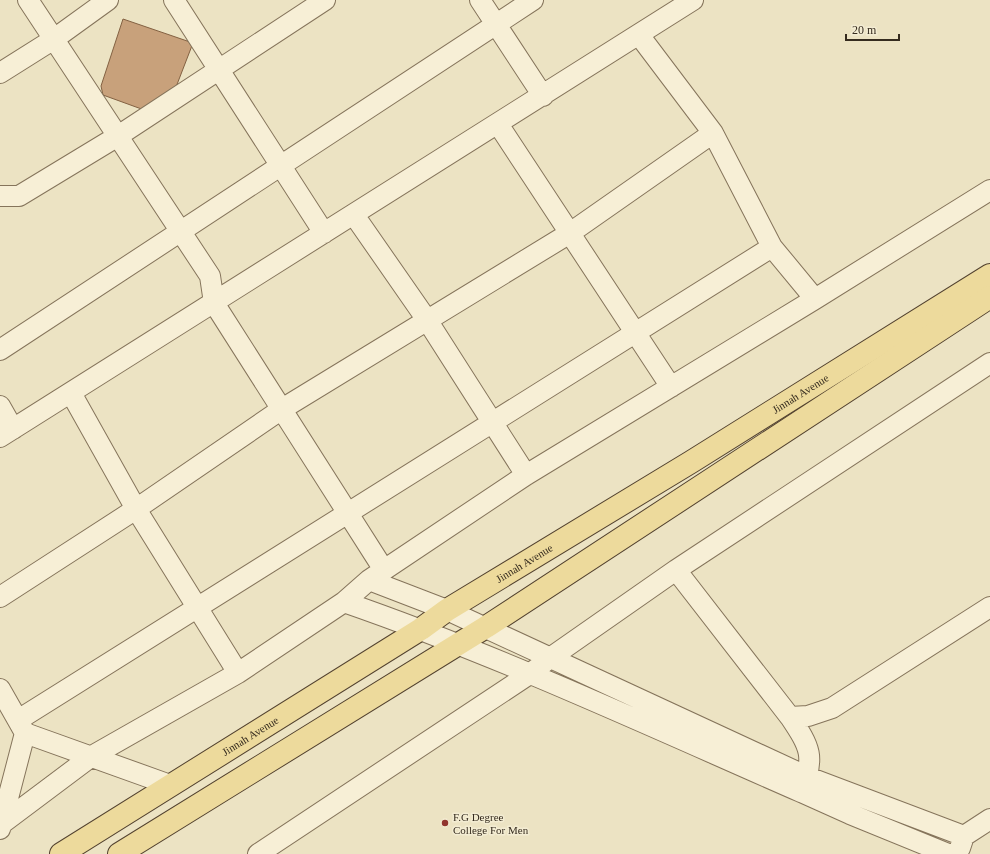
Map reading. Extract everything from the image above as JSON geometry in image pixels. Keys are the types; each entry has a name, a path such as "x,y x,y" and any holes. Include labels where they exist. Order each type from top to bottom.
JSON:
{"main road":[{"name":"Jinnah Avenue","path":"61,854 170,784 421,629 447,610 691,462 990,275"},
{"name":"Jinnah Avenue","path":"118,854 456,644 486,627 990,297"}],"street":[{"path":"28,0 210,276 214,303 348,512 376,575 550,658 805,784 850,814 948,854"},
{"path":"0,73 54,39 108,0"},
{"path":"174,0 324,233"},
{"path":"0,196 19,196 118,136 325,0"},
{"path":"480,0 543,96"},
{"path":"0,350 533,0"},
{"path":"0,406 7,433 693,0"},
{"path":"639,35 713,133 772,247 816,299"},
{"path":"498,124 671,387"},
{"path":"0,596 136,509 282,409 570,233 713,133"},
{"path":"0,827 92,756 238,673 344,602 376,575 526,475 816,299 990,190"},
{"path":"354,215 427,320 526,475"},
{"path":"0,827 22,727 198,606 772,247"},
{"path":"258,854 531,673 550,658 676,570 990,363"},
{"path":"71,393 136,509 198,606 238,673"},
{"path":"676,570 790,717 806,741 810,759 805,784"},
{"path":"344,602 421,629 805,784 961,845 990,819"},
{"path":"790,717 808,716 832,708 990,607"},
{"path":"0,689 22,727 92,756 170,784"}],"building":[{"path":"123,19 193,43 171,100 147,111 103,95 101,86"}],"place":[{"name":"F.G Degree College For Men","path":"445,823"}]}
